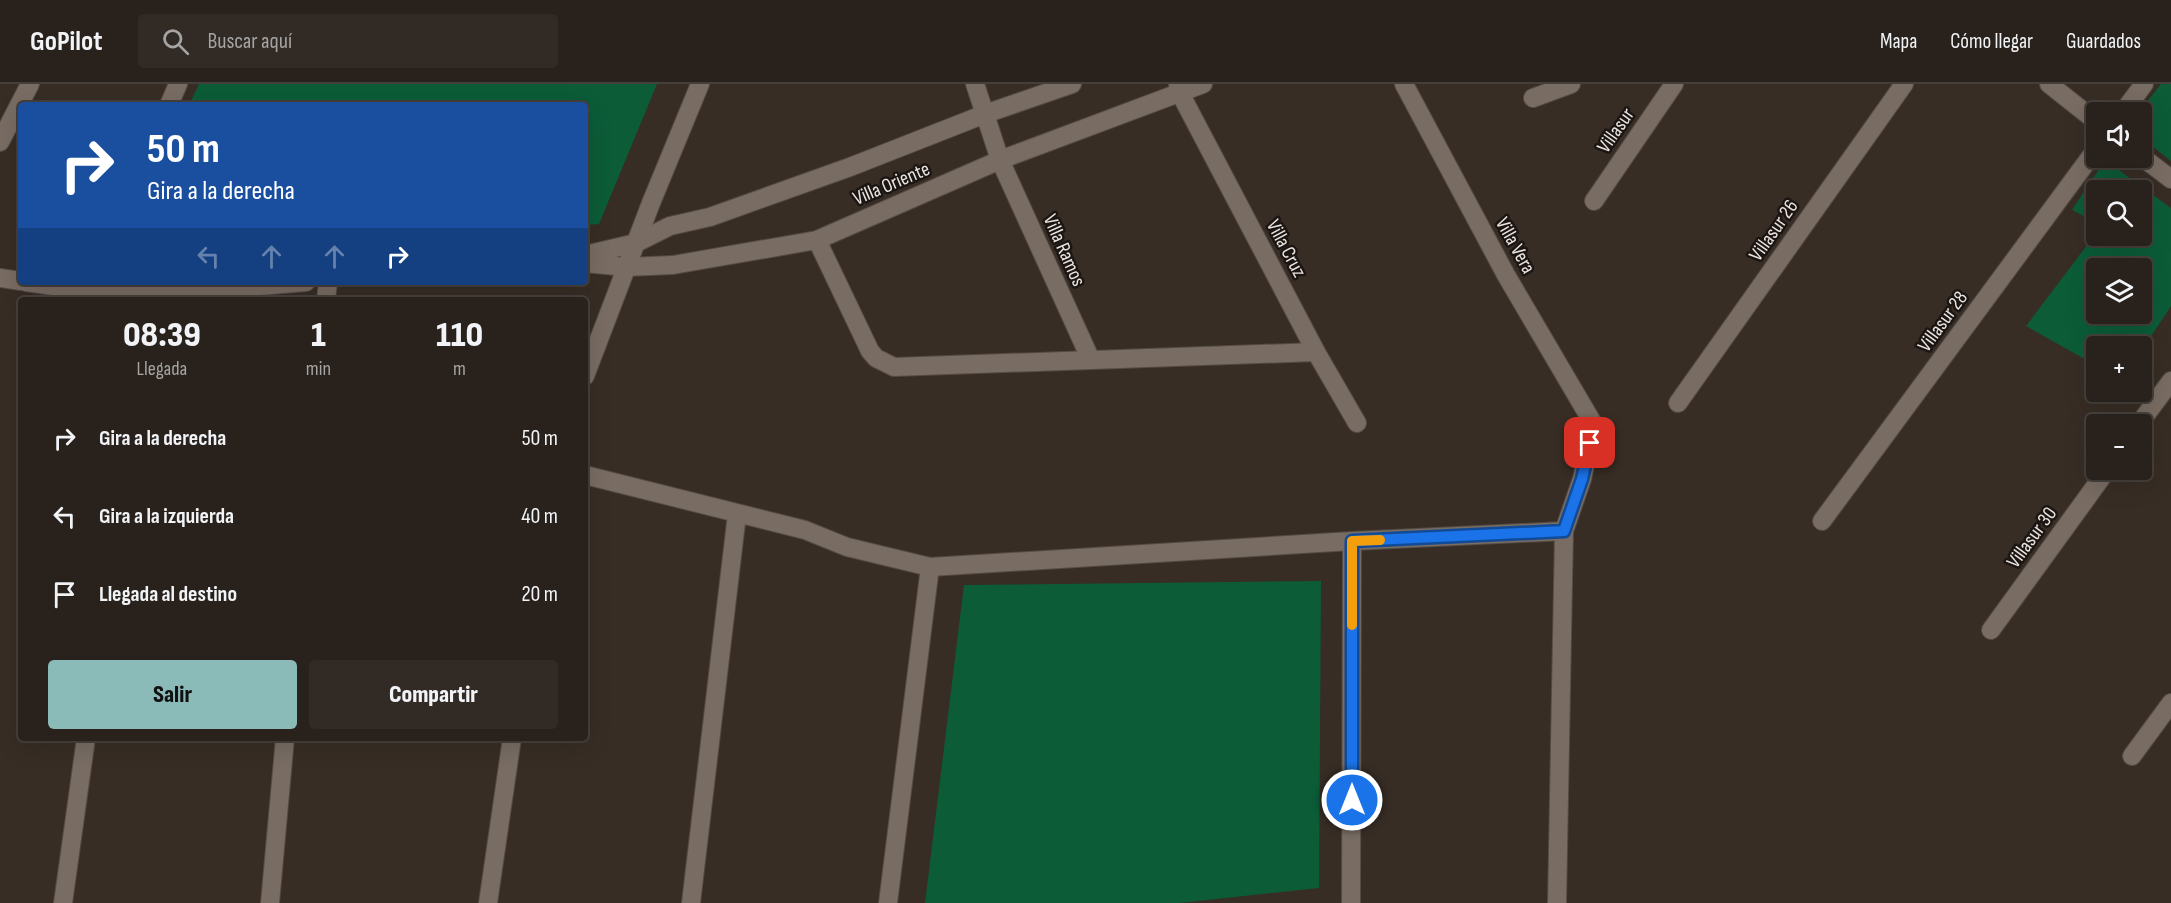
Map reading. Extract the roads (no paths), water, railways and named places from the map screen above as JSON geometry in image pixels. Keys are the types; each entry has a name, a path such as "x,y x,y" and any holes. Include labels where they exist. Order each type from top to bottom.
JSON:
{"street":[{"path":"21,102 30,84"},
{"path":"170,102 178,84"},
{"path":"588,368 700,84"},
{"name":"Villa Ramos","path":"975,84 1000,160 1090,358"},
{"name":"Villa Oriente","path":"588,254 636,243 670,226 720,213 1072,84"},
{"name":"Villa Oriente","path":"588,263 626,267 673,265 817,240 1000,160 1179,88 1203,84"},
{"name":"Villa Vera","path":"1404,84 1506,275 1594,425 1582,479 1564,531"},
{"path":"1533,98 1571,84"},
{"name":"Villasur","path":"1594,201 1674,84"},
{"name":"Villasur 26","path":"1678,403 1904,84"},
{"path":"2049,84 2086,113"},
{"path":"2130,102 2144,84"},
{"name":"Villa Cruz","path":"1179,88 1316,352 1357,423"},
{"path":"0,142 18,107"},
{"name":"Villasur 28","path":"1822,521 2086,162"},
{"path":"2152,165 2171,179"},
{"path":"817,240 870,351 884,363 894,367 1090,358 1316,352"},
{"path":"0,278 18,281"},
{"path":"84,286 147,294 272,285"},
{"path":"2146,414 2171,381"},
{"path":"588,477 805,530 847,547 930,567 1352,541 1564,531 1557,903"},
{"name":"Villasur 30","path":"1991,630 2100,480"},
{"path":"691,903 737,514"},
{"path":"1351,903 1352,541"},
{"path":"888,903 930,567"},
{"path":"2132,756 2171,703"},
{"path":"63,903 86,741"},
{"path":"270,903 285,741"},
{"path":"488,903 512,741"}]}
